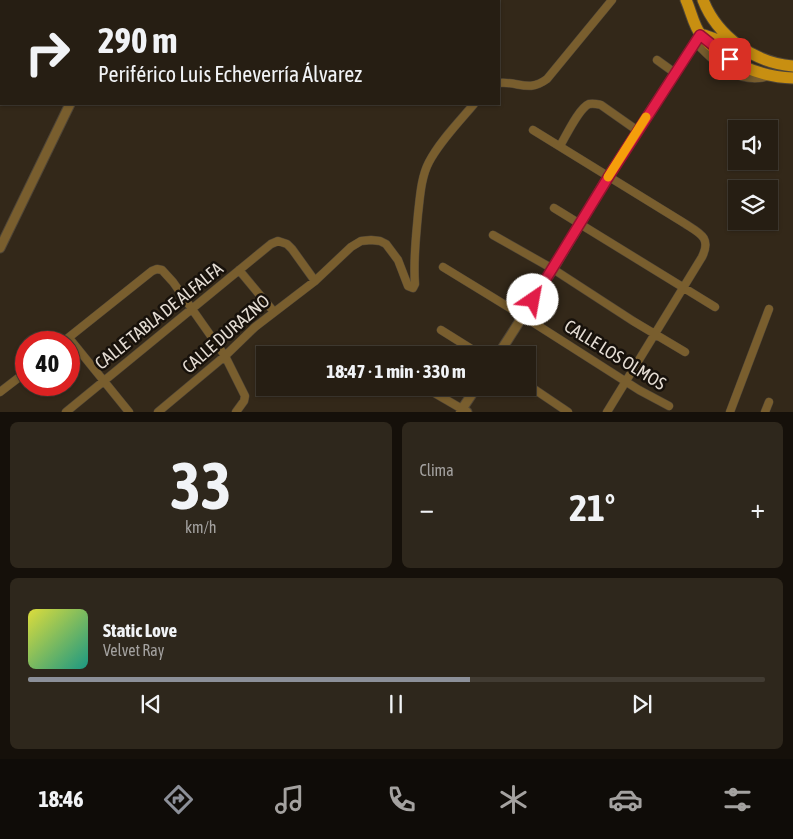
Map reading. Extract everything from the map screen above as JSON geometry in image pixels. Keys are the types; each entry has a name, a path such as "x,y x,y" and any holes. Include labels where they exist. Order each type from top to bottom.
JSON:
{"main road":[{"path":"686,0 698,39 740,65 770,76 793,78"},
{"path":"697,0 702,17 698,39"},
{"path":"703,0 708,14 720,30 731,40 747,51 764,59 789,66"},
{"path":"698,39 709,36 759,64 766,66 789,66"}],"street":[{"path":"500,83 505,82 529,87 538,86 547,79 612,0"},
{"path":"504,346 609,176 698,39"},
{"path":"657,60 675,73"},
{"path":"560,146 588,104 594,103 601,106 638,131"},
{"path":"0,248 70,105"},
{"name":"CALLE DURAZNO","path":"158,412 274,312 315,281 351,247 361,241 380,241 386,244 398,260 408,286 413,288 415,284 415,239 425,172 436,151 473,105"},
{"path":"533,130 698,232 707,243 706,250 607,412"},
{"path":"554,208 715,307"},
{"path":"493,235 553,269 684,352"},
{"name":"CALLE TABLA DE ALFALFA","path":"66,412 271,244 278,241 287,244 315,281"},
{"name":"CALLE LOS OLMOS","path":"443,267 625,381 669,406"},
{"path":"77,331 157,269 167,274 225,356 245,396 244,401 236,412"},
{"path":"239,270 274,312"},
{"path":"730,412 769,309"},
{"path":"441,330 467,346"},
{"path":"80,356 129,412"},
{"path":"0,392 15,380"},
{"path":"536,390 568,412"},
{"path":"439,396 463,411 471,396"},
{"path":"765,412 769,402"}],"slow traffic":[{"path":"608,177 646,117"}],"route":[{"path":"533,300 609,176 700,35 730,59"}]}
